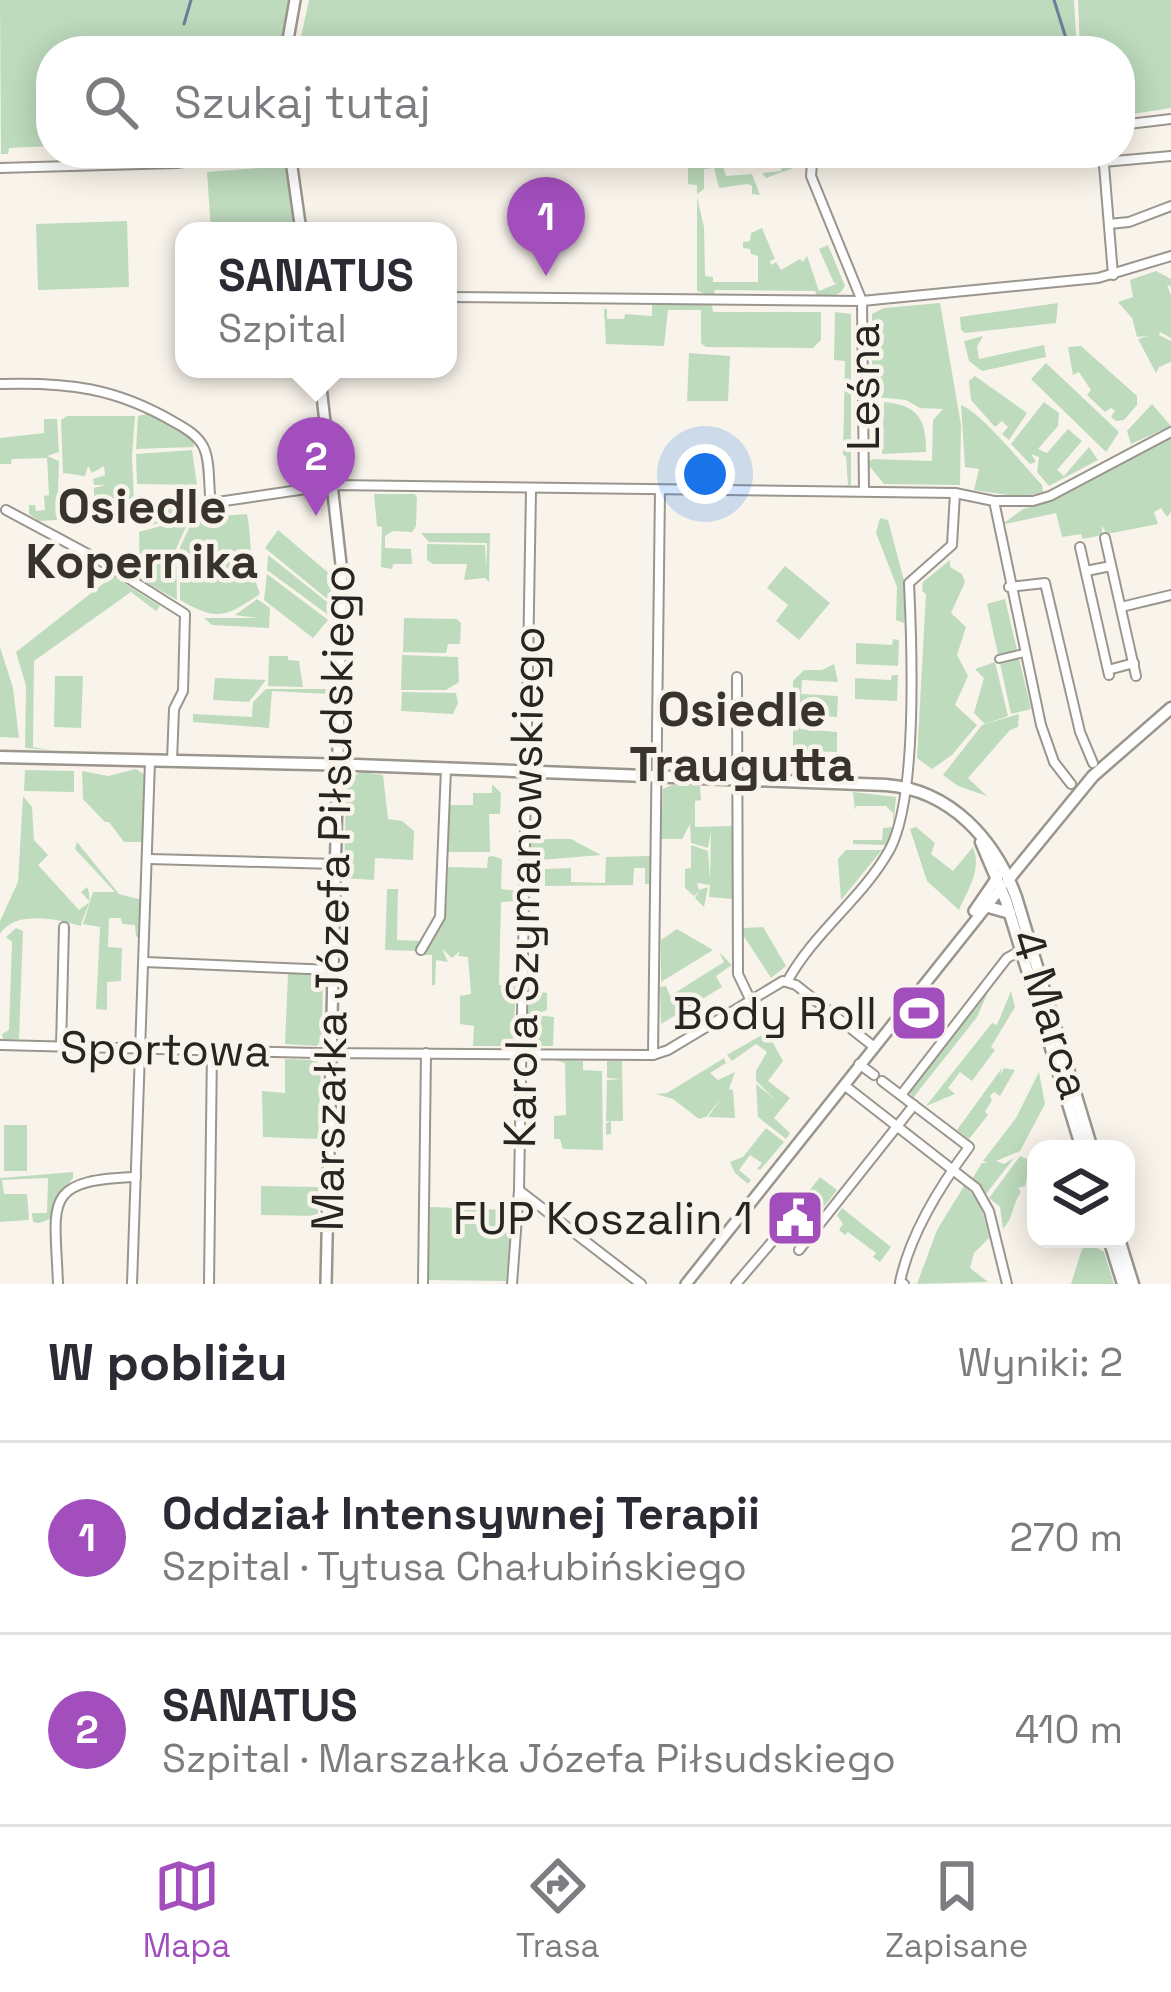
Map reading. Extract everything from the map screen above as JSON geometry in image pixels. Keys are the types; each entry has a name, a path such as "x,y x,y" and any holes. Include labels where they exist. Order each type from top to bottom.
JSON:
{"main road":[{"path":"0,757 337,764 874,786 906,790 964,824 1003,877 1093,776 1171,708"},
{"name":"4 Marca","path":"1003,877 1079,1140"},
{"name":"4 Marca","path":"1003,877 1089,1140"},
{"path":"985,906 1010,913"},
{"path":"1112,1248 1123,1284"},
{"path":"1122,1248 1133,1284"}],"street":[{"path":"289,36 296,0"},
{"path":"1135,123 1171,119"},
{"path":"1135,158 1171,157"},
{"path":"0,167 36,166"},
{"path":"292,168 300,222"},
{"name":"Leśna","path":"812,168 862,301 864,492"},
{"path":"1104,168 1113,275"},
{"path":"531,189 538,224 554,228"},
{"path":"1109,224 1129,222 1171,206"},
{"path":"457,296 862,301 1113,275 1171,256"},
{"name":"Marszałka Józefa Piłsudskiego","path":"320,378 342,566 326,1284"},
{"path":"1,384 43,382 134,399 190,431 205,448 211,503 333,485 955,493 1025,502 1050,496 1171,432"},
{"name":"Karola Szymanowskiego","path":"512,1284 519,1190 531,490"},
{"path":"660,490 652,1054 664,1052 787,982 889,852 906,790 909,583 952,545 955,493"},
{"path":"994,501 1046,744 1072,784"},
{"path":"6,509 185,614 183,691 174,709 172,761"},
{"path":"1105,538 1136,676"},
{"path":"1080,547 1109,672 1133,663"},
{"path":"1086,572 1111,566"},
{"path":"1010,587 1045,583 1080,731 1093,763"},
{"path":"1121,607 1170,598"},
{"path":"999,658 1024,653"},
{"path":"737,676 738,974 750,999"},
{"path":"132,1284 149,760"},
{"path":"421,950 440,917 446,768"},
{"path":"148,859 334,864"},
{"path":"686,1284 985,906 1003,877"},
{"path":"963,932 1003,877"},
{"path":"61,1046 64,927"},
{"path":"901,1094 1006,958 1022,950"},
{"path":"145,962 332,970"},
{"path":"787,982 873,1046"},
{"name":"Sportowa","path":"0,1045 652,1054"},
{"path":"209,1284 212,1050"},
{"path":"423,1284 426,1053"},
{"path":"859,1064 970,1147 952,1170 914,1241 902,1283"},
{"path":"843,1084 983,1199 1007,1284"},
{"path":"799,1250 914,1105"},
{"path":"58,1284 56,1219 63,1196 88,1179 136,1177"},
{"path":"519,1190 641,1284"},
{"path":"517,1210 547,1211"},
{"path":"736,1284 782,1230"}],"green space":[{"path":"0,0 289,0 283,36 36,36 36,147 9,148 8,154 1,154"},
{"path":"309,0 1074,0 1076,36 301,36"},
{"path":"1078,0 1171,0 1171,108 1135,114 1135,36 1079,36"},
{"path":"286,168 294,222 210,222 207,172"},
{"path":"688,168 714,168 704,169 704,189 697,194 697,185 688,184"},
{"path":"714,168 723,168 726,176 752,174 760,195 752,194 748,184 719,188"},
{"path":"794,168 766,178 762,173"},
{"path":"697,197 704,227 705,276 713,277 713,282 758,282 758,256 743,248 743,242 762,228 775,259 771,265 776,262 781,270 807,256 819,291 838,283 819,249 828,245 845,286 830,296 817,296 815,291 715,290 714,296 697,291"},
{"path":"127,221 129,287 38,290 36,224"},
{"path":"1156,271 1171,279 1171,287 1167,284 1171,338 1159,335 1171,341 1171,362 1156,373 1138,339 1148,336 1137,337 1132,318 1118,302 1133,297 1130,280"},
{"path":"940,303 961,425 960,485 884,484 867,463 873,459 932,461 933,420 943,409 867,396 867,380 872,377 872,314 884,308"},
{"path":"1058,303 1056,323 961,330 960,317"},
{"path":"652,305 712,305 713,312 821,312 821,340 813,348 706,347 701,343 701,310 668,310 664,346 606,344 604,309 607,319 624,319 625,314 652,316"},
{"path":"835,312 851,314 848,486 843,455 845,361 834,360"},
{"path":"983,336 977,347 979,359 1044,345 1046,357 982,371 969,361 964,341"},
{"path":"1081,346 1137,396 1137,405 1124,420 1111,417 1115,411 1111,408 1105,412 1087,395 1091,390 1079,372 1073,375 1068,347"},
{"path":"689,353 730,356 728,401 687,401"},
{"path":"1046,363 1119,432 1106,452 1031,379"},
{"path":"975,376 1027,413 1009,440 1002,434 1008,427 1002,421 995,427 971,400 969,381"},
{"path":"884,402 918,416 926,452 882,454"},
{"path":"1044,402 1059,413 1058,426 1038,449 1047,453 1068,429 1082,441 1057,470 1064,476 1089,447 1098,460 1049,486 1037,472 1039,457 1031,454 1036,462 1030,464 1011,444"},
{"path":"1152,404 1171,426 1131,444 1127,431"},
{"path":"961,405 1003,441 1043,492 1021,497 974,490 979,469 965,467"},
{"path":"151,413 192,437 194,447 136,449 138,416"},
{"path":"67,416 135,416 135,522 95,514 95,502 101,501 94,499 94,488 105,485 94,485 93,479 105,475 104,466 92,473 88,466 85,476 63,473 61,420"},
{"path":"44,419 57,419 59,452 47,456 59,461 57,520 39,521 29,514 29,505 35,505 36,511 45,510 47,458 0,464 0,438 44,433"},
{"path":"1171,437 1171,512 1167,517 1161,508 1154,512 1158,524 1107,534 1102,526 1102,535 1083,539 1081,534 1062,537 1056,513 1001,525 1023,509 1051,501"},
{"path":"192,450 197,485 137,484 136,454"},
{"path":"191,490 204,503 204,513 150,525 138,523 137,504 191,500"},
{"path":"374,494 415,494 412,532 393,531 385,536 385,548 411,549 412,564 381,567 382,527 377,526"},
{"path":"247,514 260,594 220,614 180,600 180,547 194,518"},
{"path":"190,518 176,549 177,600 140,579 139,532"},
{"path":"880,518 888,520 906,588 904,623 896,620 897,587 876,533"},
{"path":"278,530 331,575 331,602 265,548"},
{"path":"421,533 490,533 489,582 485,578 464,580 467,564 427,560 427,544 485,545 486,568 487,543 429,542"},
{"path":"268,555 332,606 331,617 267,570"},
{"path":"950,560 950,567 965,582 951,613 966,627 957,655 968,676 955,705 977,725 952,755 932,769 917,758 926,594 922,591 923,582"},
{"path":"785,566 830,603 799,640 776,621 788,605 767,588"},
{"path":"267,574 328,620 313,638 264,600"},
{"path":"113,576 160,606 156,611 131,592 34,661 33,747 50,750 25,748 26,686 16,652"},
{"path":"257,599 270,608 269,628 212,625 204,618 257,618 235,615"},
{"path":"1005,599 1031,709 1011,714 987,604"},
{"path":"404,618 457,619 460,644 448,644 446,653 403,652"},
{"path":"893,639 899,640 898,666 856,664 856,643 892,645"},
{"path":"0,647 13,688 19,738 0,737"},
{"path":"402,655 458,657 459,682 446,690 401,690"},
{"path":"269,656 299,661 303,687 268,686"},
{"path":"995,662 1008,716 985,724 974,713 984,678 975,669"},
{"path":"834,664 838,682 802,680 801,694 838,696 837,717 801,715 800,729 837,732 837,752 800,751 799,774 793,773 793,681 804,670"},
{"path":"898,675 897,701 855,699 855,678 891,680"},
{"path":"55,676 83,676 81,728 54,727"},
{"path":"215,678 266,680 249,702 213,700"},
{"path":"266,689 328,689 328,694 272,691 269,728 193,722 193,714 252,717 253,702"},
{"path":"402,692 456,693 458,703 453,714 401,711"},
{"path":"1019,714 1018,727 1010,730 968,778 987,796 943,775 982,725"},
{"path":"136,769 145,775 143,842 124,842 83,799 82,771 108,776"},
{"path":"25,770 74,771 74,792 24,791"},
{"path":"361,772 383,775 388,819 402,821 414,831 413,860 375,858 374,880 344,878 346,789 349,778"},
{"path":"492,784 501,793 500,814 489,814 490,852 448,852 449,805 473,805 473,793 492,793"},
{"path":"700,786 695,827 732,826 733,899 709,897 710,885 697,883 699,890 708,887 704,907 695,898 699,891 694,896 685,888 691,845 708,851 710,880 711,831 708,848 691,843 690,824 682,839 661,839 663,789"},
{"path":"853,792 896,797 893,828 886,845 853,844 853,840 882,840 883,828 893,827 893,813 886,806 856,806 855,810"},
{"path":"23,796 32,807 34,840 48,855 38,865 79,910 89,903 81,926 27,919 0,934 0,921 18,882"},
{"path":"916,827 935,843 931,854 953,871 973,847 975,872 959,910 927,881 910,829"},
{"path":"532,839 571,839 601,855 528,861"},
{"path":"77,842 119,894 142,900 141,940 135,925 109,918 108,947 122,948 121,981 107,982 107,1010 96,1009 100,927 83,924 93,892 115,892 75,849"},
{"path":"846,850 882,850 841,900 838,859"},
{"path":"650,856 650,884 645,884 645,868 634,868 633,885 545,886 545,869 571,868 571,882 605,883 606,857"},
{"path":"488,857 502,859 501,889 518,891 517,901 501,902 499,985 516,986 513,1046 473,1046 474,1026 460,1024 460,996 471,994 468,957 458,956 460,951 452,958 442,949 448,962 436,960 432,985 432,955 421,955 445,919 448,867 487,868"},
{"path":"387,889 398,889 397,940 421,941 417,951 385,950"},
{"path":"763,927 786,966 771,978 743,935 744,928"},
{"path":"16,928 23,931 19,1039 3,1039 2,1034 9,1030 12,942 6,937"},
{"path":"677,929 713,950 661,982 661,940"},
{"path":"719,952 732,965 716,976 722,987 661,1024 660,987 666,986 670,996 724,962"},
{"path":"288,973 323,976 322,1038 317,1046 285,1044"},
{"path":"527,989 547,993 547,1010 534,1015 554,1017 553,1046 527,1046"},
{"path":"1011,991 1015,1007 991,1047 995,1050 972,1081 960,1072 948,1088 955,1094 926,1106 992,1023 997,1025"},
{"path":"988,992 977,1017 913,1098 909,1091"},
{"path":"767,1032 783,1061 768,1081 790,1098 774,1118 790,1133 786,1139 758,1117 756,1084 777,1101 756,1081 767,1052 756,1044 732,1061 727,1055"},
{"path":"724,1058 726,1063 710,1073 718,1080 735,1072 729,1089 733,1090 735,1118 708,1117 723,1096 699,1119 673,1099 656,1094 667,1093"},
{"path":"285,1059 316,1060 321,1066 318,1139 263,1137 262,1091 285,1093"},
{"path":"555,1060 583,1061 583,1070 602,1071 603,1150 563,1149 560,1139 554,1139 554,1116 566,1115 565,1063"},
{"path":"607,1061 622,1061 623,1121 611,1121 611,1134 606,1135 610,1122 606,1121 607,1080 622,1079 607,1078"},
{"path":"1002,1068 1000,1076 1004,1068 1015,1070 1000,1096 994,1092 990,1096 988,1115 969,1139 957,1130"},
{"path":"1039,1072 1045,1104 1020,1151 996,1161 1004,1164 1014,1158 986,1194 972,1179 982,1163 988,1163 983,1161 1016,1118"},
{"path":"4,1125 27,1125 27,1171 4,1171"},
{"path":"766,1128 784,1142 760,1170 762,1163 750,1155 739,1170 751,1180 748,1184 730,1162 743,1157"},
{"path":"1020,1156 1027,1159 1025,1186 1018,1188 1021,1192 1003,1229 1000,1207 989,1198"},
{"path":"73,1172 56,1198 50,1219 39,1223 33,1222 32,1213 47,1213 48,1178 2,1180 4,1194 27,1194 29,1220 0,1222 0,1178"},
{"path":"820,1177 837,1190 809,1226 793,1228 789,1216"},
{"path":"261,1186 318,1187 318,1216 261,1215"},
{"path":"964,1186 978,1203 989,1238 974,1253 970,1268 988,1282 917,1284 937,1230"},
{"path":"430,1207 512,1210 506,1281 428,1280"},
{"path":"842,1208 891,1247 880,1262 873,1257 876,1253 839,1230 843,1224 837,1215"},
{"path":"1082,1249 1104,1252 1114,1284 1071,1284"}],"waterway":[{"path":"184,24 191,0"},
{"path":"1054,0 1065,36"}],"place":[{"name":"Oddział Intensywnej Terapii","path":"546,276"},
{"name":"SANATUS","path":"316,516"},
{"name":"Body Roll","path":"919,1013"},
{"name":"FUP Koszalin 1","path":"795,1218"}],"district":[{"name":"Osiedle Kopernika","path":"142,534"},
{"name":"Osiedle Traugutta","path":"742,736"}]}
